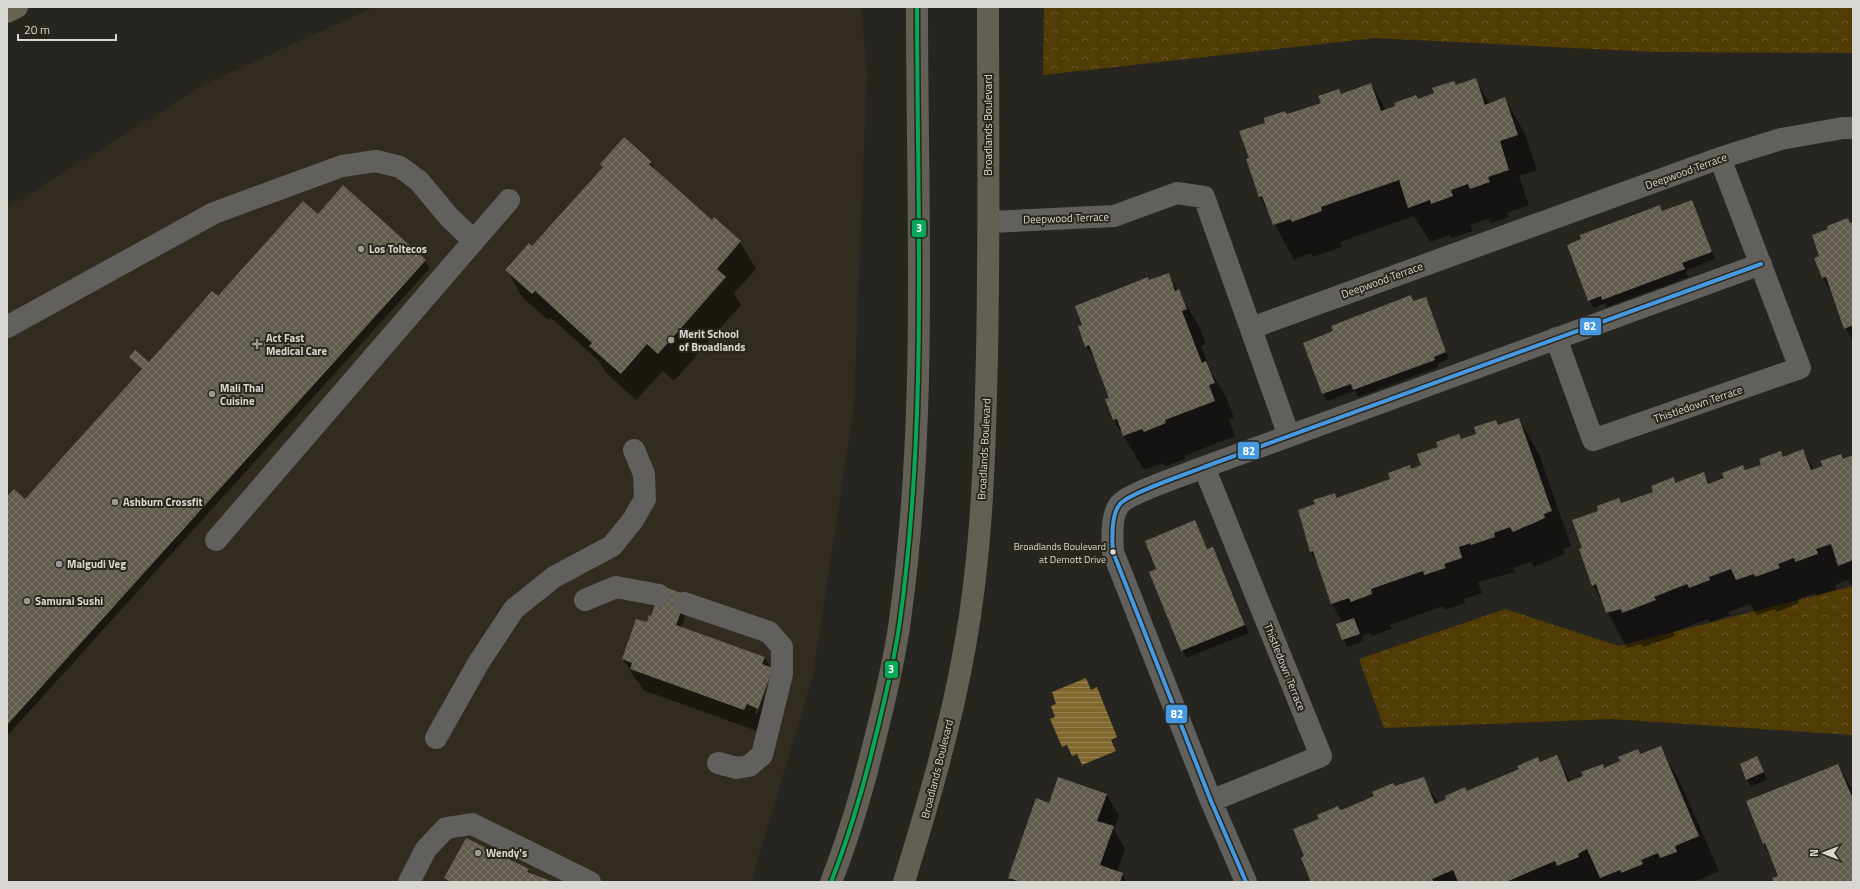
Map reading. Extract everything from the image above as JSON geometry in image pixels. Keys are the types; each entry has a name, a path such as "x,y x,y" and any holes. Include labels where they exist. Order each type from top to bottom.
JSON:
{"highway":[{"path":"7,12 17,7"}],"main road":[{"path":"831,882 844,851 884,706 900,622 911,521 918,409 920,287 917,7"},
{"name":"Broadlands Boulevard","path":"904,882 922,828 947,734 965,645 975,571 984,466 990,222 988,7"}],"street":[{"name":"Deepwood Terrace","path":"990,222 1026,219 1114,216 1177,193 1204,197 1251,328 1720,158 1781,139 1843,128 1853,128"},
{"name":"Thistledown Terrace","path":"1556,338 1593,440 1800,368 1720,158"},
{"path":"7,327 214,213 342,166 376,161 400,167 419,181 449,217 474,241"},
{"path":"216,540 509,200"},
{"path":"1246,882 1211,800 1113,552 1112,530 1119,505 1131,496 1204,467 1761,264"},
{"path":"1251,328 1290,436"},
{"path":"436,738 479,662 514,609 554,577 612,546 632,520 644,499 644,474 634,450"},
{"name":"Thistledown Terrace","path":"1204,467 1321,756 1211,800"},
{"path":"584,600 616,587 659,594"},
{"path":"684,603 769,632 782,647 782,674 762,755 749,766 737,768 718,763"},
{"path":"409,882 426,849 446,828 472,824 590,882"}],"shaded area":[{"path":"374,7 861,7 867,71 854,405 813,676 751,882 7,882 7,208 205,84"},
{"path":"1086,678 1091,690 1097,687 1117,737 1111,740 1116,751 1082,765 1077,754 1072,756 1067,745 1062,747 1050,719 1055,717 1051,706 1056,704 1052,692"}],"green space":[{"path":"1044,7 1853,7 1853,53 1653,52 1375,38 1043,75"},
{"path":"1853,586 1853,735 1612,719 1384,728 1359,659 1505,609 1619,646"}],"building":[{"path":"1476,78 1485,105 1505,97 1518,135 1500,141 1509,170 1488,177 1490,182 1470,189 1468,184 1451,190 1453,196 1431,204 1430,200 1408,208 1399,180 1321,207 1322,211 1292,222 1291,219 1273,225 1262,196 1259,197 1246,159 1249,158 1239,131 1265,123 1264,118 1285,111 1287,114 1321,103 1318,96 1339,89 1341,94 1371,83 1381,111 1395,106 1394,103 1416,95 1418,99 1434,93 1432,88 1454,81 1456,85"},
{"name":"Merit School of Broadlands","path":"624,137 652,162 649,164 712,220 714,217 741,241 717,269 726,277 658,354 647,344 621,374 589,346 592,343 535,291 532,294 505,270 529,243 532,246 603,167 600,164"},
{"path":"343,185 426,260 7,725 7,497 14,489 25,499 142,369 129,357 135,350 149,362 212,291 218,296 303,201 318,214"},
{"path":"1692,200 1712,252 1682,263 1685,269 1602,300 1601,296 1588,301 1567,245 1581,239 1580,235 1660,205 1662,211"},
{"path":"1848,218 1850,223 1853,222 1853,325 1844,329 1826,277 1822,278 1814,258 1819,256 1812,235 1828,229 1827,226"},
{"path":"1169,273 1175,291 1179,289 1187,309 1182,311 1202,363 1206,361 1215,383 1209,385 1215,401 1165,420 1166,423 1144,432 1142,429 1123,436 1117,419 1113,420 1105,399 1109,398 1089,345 1085,347 1078,326 1082,325 1075,306 1148,277 1149,280"},
{"path":"1411,295 1413,301 1426,297 1446,352 1434,357 1435,360 1353,390 1351,384 1322,394 1303,343 1333,331 1331,326"},
{"path":"1519,418 1552,511 1544,514 1545,518 1513,532 1510,527 1494,533 1495,537 1471,545 1471,543 1459,547 1462,558 1444,564 1446,568 1424,575 1423,571 1371,589 1372,594 1351,602 1349,598 1331,604 1313,551 1310,552 1298,510 1315,504 1313,500 1335,493 1336,498 1390,479 1388,473 1410,465 1411,469 1421,465 1417,454 1438,447 1436,442 1459,434 1461,439 1476,434 1474,427 1496,420 1498,425"},
{"path":"1803,449 1811,470 1823,466 1820,461 1841,454 1843,459 1853,455 1853,560 1838,566 1831,544 1816,549 1818,554 1795,562 1794,558 1778,564 1780,568 1755,577 1754,574 1736,580 1731,569 1709,577 1710,580 1689,588 1687,584 1654,597 1656,600 1622,613 1621,609 1606,613 1596,584 1592,586 1579,549 1582,548 1572,520 1598,511 1597,506 1619,498 1621,503 1653,492 1651,486 1674,477 1675,483 1704,472 1708,484 1724,478 1722,473 1743,465 1745,470 1761,465 1759,459 1781,451 1783,457"},
{"path":"1195,520 1207,549 1213,547 1245,625 1181,651 1149,572 1156,569 1145,541"},
{"path":"662,586 687,595 676,625 765,657 762,664 773,668 758,709 747,704 744,710 630,669 632,663 622,659 636,619 647,622 649,615 651,616"},
{"path":"1354,618 1360,634 1342,640 1336,624"},
{"path":"1661,746 1699,836 1675,846 1677,852 1660,858 1658,853 1641,860 1643,864 1621,873 1620,870 1600,878 1587,849 1578,854 1579,857 1557,866 1555,861 1506,882 1458,882 1453,870 1432,879 1434,882 1311,882 1301,858 1304,856 1293,829 1319,819 1317,815 1338,806 1340,810 1344,809 1374,796 1372,792 1393,783 1395,786 1424,777 1435,804 1446,799 1445,796 1465,787 1467,791 1519,769 1517,766 1538,757 1540,762 1557,755 1568,782 1583,776 1581,772 1603,764 1604,768 1620,761 1618,757 1638,749 1640,754"},
{"path":"1757,756 1764,772 1746,780 1740,764"},
{"path":"1838,764 1853,799 1853,882 1774,882 1772,878 1778,876 1765,843 1763,844 1746,801"},
{"path":"1058,777 1107,794 1097,821 1114,826 1100,865 1123,873 1120,882 1021,882 1008,878 1036,798 1049,803"},
{"name":"Wendy's","path":"466,838 529,869 527,872 554,882 451,882 444,878"}],"transit line":[{"name":"3","path":"831,882 859,800 884,702 898,636 909,544 918,391 919,237 917,7"},
{"name":"82","path":"1246,882 1211,801 1113,552 1112,534 1114,520 1117,508 1120,504 1146,489 1204,467 1761,264"}],"place":[{"name":"Los Toltecos","path":"361,249"},
{"name":"Merit School of Broadlands","path":"671,340"},
{"name":"Act Fast Medical Care","path":"257,344"},
{"name":"Mali Thai Cuisine","path":"212,394"},
{"name":"Ashburn Crossfit","path":"115,502"},
{"name":"Broadlands Boulevard at Demott Drive","path":"1113,552"},
{"name":"Malgudi Veg","path":"59,564"},
{"name":"Samurai Sushi","path":"27,601"},
{"name":"Wendy's","path":"478,853"}]}
